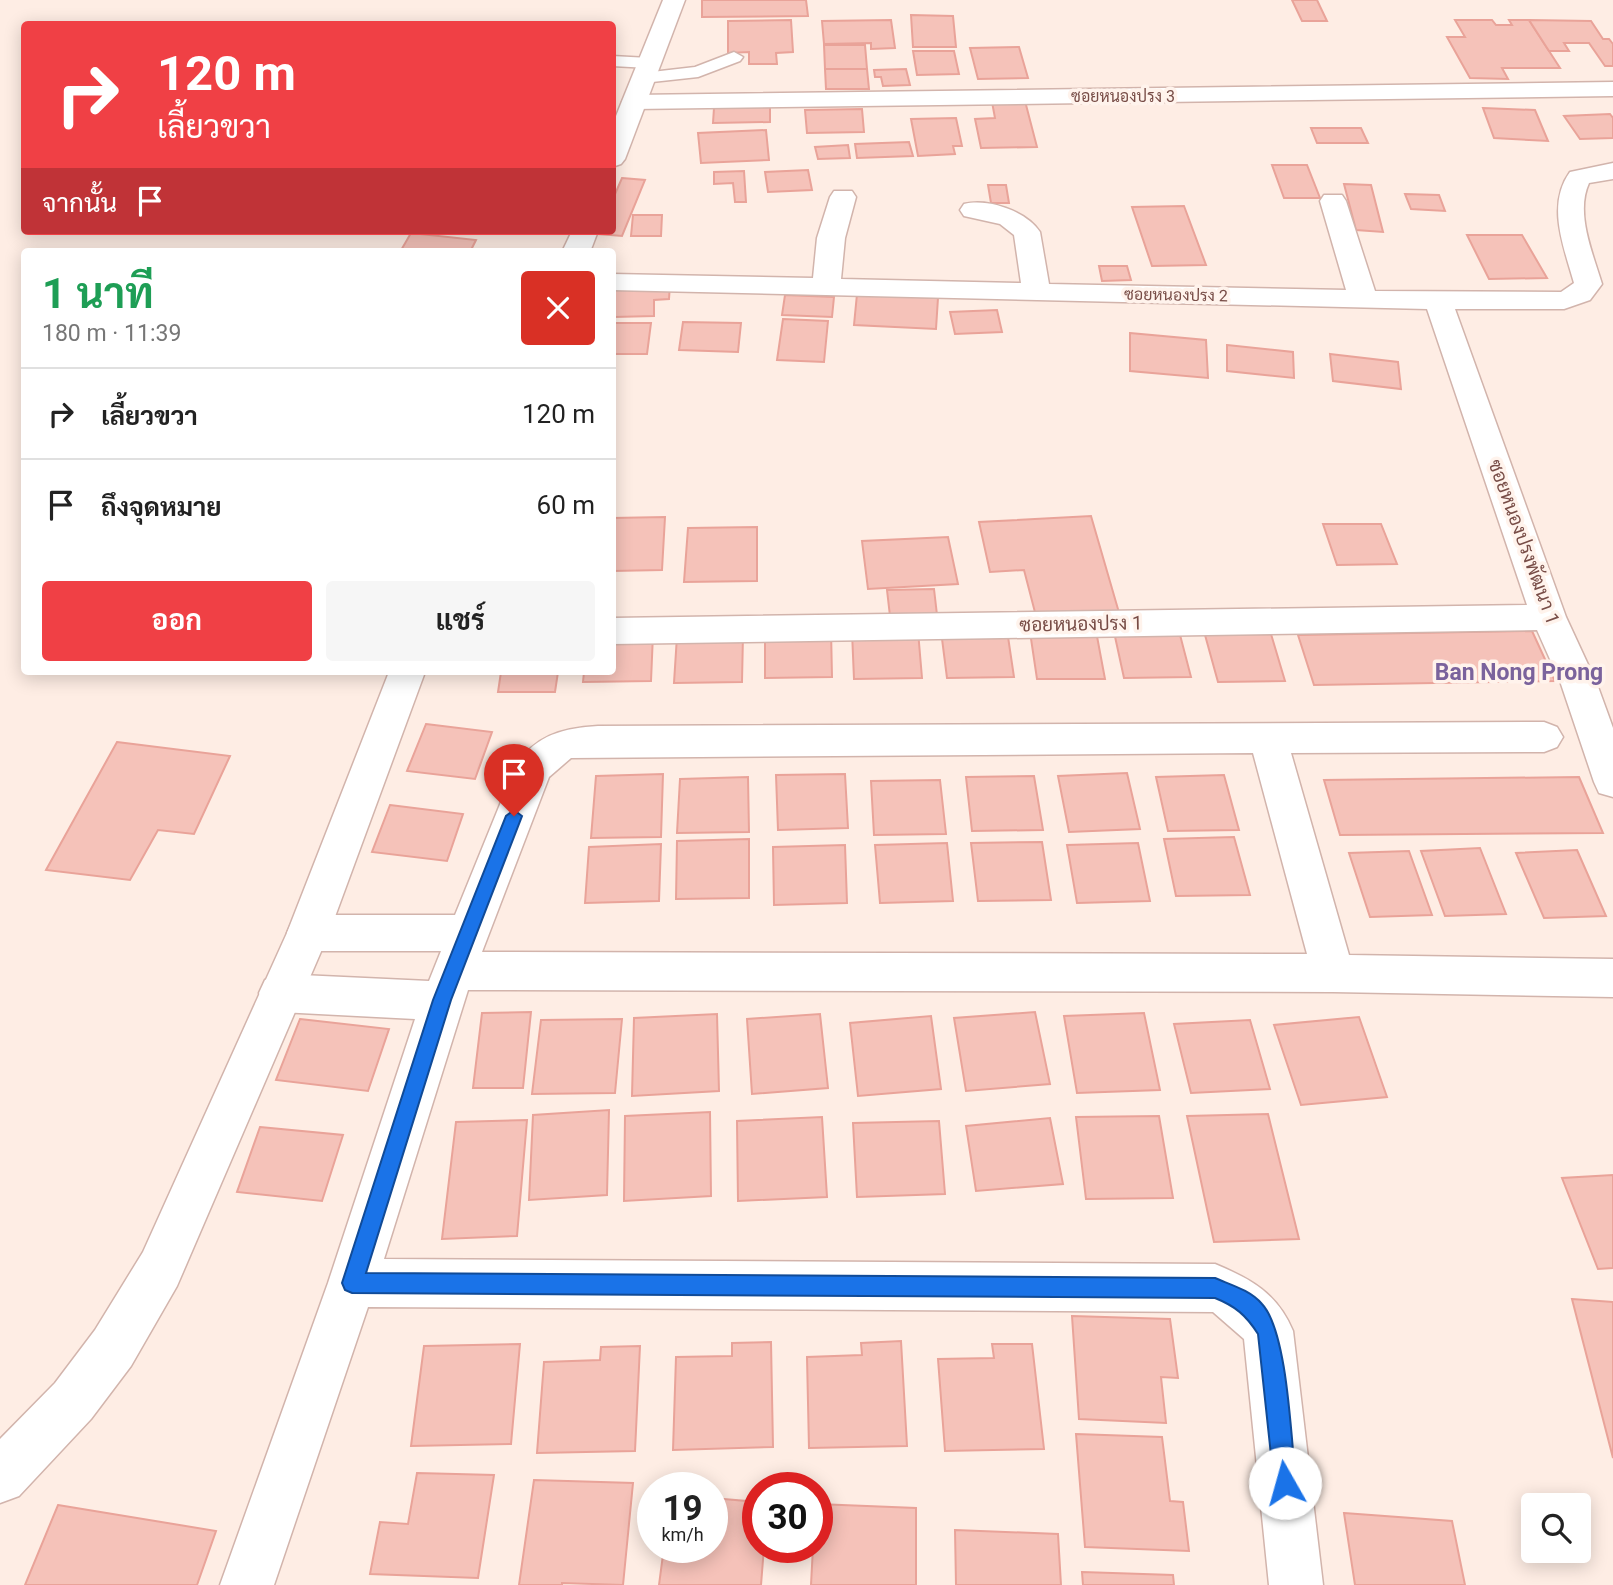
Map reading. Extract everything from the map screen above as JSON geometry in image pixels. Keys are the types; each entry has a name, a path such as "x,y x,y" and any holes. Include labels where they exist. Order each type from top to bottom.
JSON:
{"street":[{"path":"616,149 674,0"},
{"name":"ซอยหนองปรง 3","path":"634,102 1613,89"},
{"name":"ซอยหนองปรง 2","path":"616,282 1363,299 1564,300 1580,294 1588,284 1574,228 1571,188 1579,177 1613,171"},
{"path":"826,285 831,239 842,197"},
{"path":"1333,201 1363,299"},
{"path":"973,210 1009,218 1027,232 1036,292"},
{"name":"ซอยหนองปรงพัฒนา 1","path":"1438,300 1549,617 1579,684 1613,782"},
{"name":"ซอยหนองปรง 1","path":"616,631 1549,617"},
{"path":"0,1477 73,1401 113,1348 160,1269 308,933 406,675"},
{"path":"247,1585 352,1283 455,968 533,769 547,751 566,743 1544,737"},
{"path":"1268,739 1333,973"},
{"path":"308,933 455,968"},
{"path":"280,993 455,968 1333,973 1613,978"},
{"path":"352,1283 1215,1288 1238,1297 1255,1310 1268,1331 1296,1585"}],"lane":[{"path":"616,62 646,71 698,72 734,57"}],"building":[{"path":"702,0 806,0 808,16 702,17"},
{"path":"1292,0 1317,0 1327,21 1302,21"},
{"path":"911,15 953,16 956,47 913,47"},
{"path":"791,20 793,52 776,53 777,64 749,64 749,52 728,53 728,21"},
{"path":"891,20 895,48 871,49 871,43 824,44 822,21"},
{"path":"1455,20 1492,20 1496,25 1512,25 1509,20 1529,20 1560,68 1502,68 1508,79 1470,78 1447,37 1465,37"},
{"path":"1529,20 1591,21 1603,39 1609,39 1613,44 1613,66 1605,66 1589,43 1564,43 1569,51 1549,51"},
{"path":"824,45 865,45 867,69 825,69"},
{"path":"1019,47 1028,78 978,79 970,48"},
{"path":"913,51 954,51 959,74 917,75"},
{"path":"825,69 867,69 869,89 826,89"},
{"path":"906,69 910,85 883,86 881,77 875,77 874,70"},
{"path":"1025,101 1037,147 981,148 975,119 995,118 992,102"},
{"path":"770,107 770,122 713,123 714,108"},
{"path":"1483,108 1535,110 1548,141 1494,138"},
{"path":"862,109 864,132 807,133 805,110"},
{"path":"1610,114 1613,118 1613,138 1580,139 1564,116"},
{"path":"956,118 962,146 953,146 955,154 918,156 911,119"},
{"path":"1311,128 1361,128 1368,143 1317,143"},
{"path":"766,130 769,160 701,163 698,133"},
{"path":"909,142 913,156 857,158 855,144"},
{"path":"848,145 850,158 818,159 815,147"},
{"path":"1272,165 1307,165 1320,198 1284,198"},
{"path":"808,170 812,190 768,192 765,172"},
{"path":"744,171 746,202 735,202 733,183 714,184 714,172"},
{"path":"622,178 645,180 622,236 610,235 616,235 616,192"},
{"path":"1344,184 1371,185 1383,232 1356,230"},
{"path":"988,185 1006,185 1009,203 991,203"},
{"path":"1405,194 1439,195 1445,211 1411,209"},
{"path":"1184,206 1206,265 1152,266 1132,207"},
{"path":"633,215 662,215 661,236 631,236"},
{"path":"410,235 476,240 472,248 402,248"},
{"path":"1467,235 1522,235 1547,278 1489,279"},
{"path":"1099,266 1127,266 1131,280 1102,281"},
{"path":"670,284 669,299 654,300 654,316 616,317 616,285"},
{"path":"857,294 938,298 936,329 854,325"},
{"path":"785,295 834,297 832,317 782,315"},
{"path":"997,310 1002,332 955,334 950,312"},
{"path":"783,319 828,321 824,362 777,360"},
{"path":"683,322 741,323 738,352 679,350"},
{"path":"616,323 651,323 647,354 616,354"},
{"path":"1130,333 1206,340 1208,378 1130,371"},
{"path":"1227,345 1293,352 1294,378 1227,371"},
{"path":"1330,354 1398,362 1401,389 1333,381"},
{"path":"1091,516 1120,616 1037,620 1024,570 990,572 979,522"},
{"path":"665,517 662,570 616,571 616,518"},
{"path":"1323,524 1381,524 1397,564 1337,565"},
{"path":"757,527 757,581 684,582 688,528"},
{"path":"948,537 958,584 868,589 862,541"},
{"path":"934,589 937,615 890,616 887,590"},
{"path":"831,630 832,677 765,678 765,631"},
{"path":"1007,630 1014,677 947,678 941,631"},
{"path":"918,631 922,678 854,679 852,632"},
{"path":"1096,631 1105,679 1037,679 1030,632"},
{"path":"1179,631 1191,677 1124,678 1114,632"},
{"path":"1532,631 1555,681 1314,685 1298,635"},
{"path":"653,634 651,681 583,682 584,675 616,675 616,635"},
{"path":"1271,634 1285,681 1218,682 1205,635"},
{"path":"743,635 742,682 674,683 677,636"},
{"path":"501,675 558,675 555,692 498,692"},
{"path":"426,724 492,732 475,779 407,771"},
{"path":"117,742 230,756 194,834 158,830 130,880 46,870"},
{"path":"1127,773 1140,829 1069,832 1058,776"},
{"path":"663,774 661,837 591,838 596,776"},
{"path":"845,774 848,828 778,830 776,775"},
{"path":"1224,775 1239,830 1168,831 1156,777"},
{"path":"1034,776 1043,830 972,831 966,777"},
{"path":"748,777 749,832 677,833 680,779"},
{"path":"1579,777 1603,833 1340,835 1324,780"},
{"path":"940,780 946,834 874,835 871,781"},
{"path":"390,805 463,814 447,861 372,852"},
{"path":"1234,837 1250,895 1176,896 1164,839"},
{"path":"749,839 749,898 676,899 677,841"},
{"path":"1042,842 1051,900 978,901 971,843"},
{"path":"947,843 953,901 880,903 875,845"},
{"path":"1138,843 1150,901 1077,903 1067,845"},
{"path":"661,844 659,901 585,903 589,847"},
{"path":"845,845 847,903 774,905 773,847"},
{"path":"1480,848 1506,914 1445,916 1421,851"},
{"path":"1577,850 1606,916 1544,918 1516,853"},
{"path":"1409,851 1432,915 1370,917 1349,853"},
{"path":"531,1012 523,1088 473,1088 482,1013"},
{"path":"1035,1012 1050,1084 966,1091 954,1018"},
{"path":"1144,1013 1160,1090 1077,1093 1064,1016"},
{"path":"717,1014 719,1091 632,1096 634,1018"},
{"path":"820,1014 828,1088 752,1094 747,1019"},
{"path":"931,1016 941,1089 858,1096 850,1023"},
{"path":"1359,1017 1387,1097 1301,1105 1274,1025"},
{"path":"300,1019 389,1029 368,1091 276,1080"},
{"path":"622,1019 615,1093 532,1094 541,1020"},
{"path":"1250,1020 1270,1089 1191,1093 1174,1024"},
{"path":"609,1110 607,1195 529,1200 533,1115"},
{"path":"710,1112 711,1196 624,1201 625,1116"},
{"path":"1268,1114 1299,1239 1214,1242 1187,1116"},
{"path":"1159,1116 1173,1198 1086,1199 1076,1117"},
{"path":"822,1117 827,1197 738,1201 737,1121"},
{"path":"1050,1118 1063,1184 976,1191 966,1126"},
{"path":"527,1120 517,1236 442,1239 456,1122"},
{"path":"939,1121 945,1194 857,1197 853,1123"},
{"path":"260,1127 343,1135 322,1201 237,1192"},
{"path":"1613,1175 1613,1268 1598,1269 1562,1178"},
{"path":"1572,1299 1613,1302 1613,1458"},
{"path":"1072,1316 1170,1319 1178,1378 1161,1377 1166,1423 1079,1419"},
{"path":"901,1341 907,1446 809,1448 807,1357 862,1355 861,1343"},
{"path":"771,1342 773,1447 673,1450 676,1357 732,1356 732,1343"},
{"path":"520,1344 511,1444 411,1446 424,1346"},
{"path":"992,1344 1032,1344 1044,1449 945,1451 938,1359 994,1358"},
{"path":"640,1346 635,1451 537,1453 544,1362 600,1360 601,1347"},
{"path":"1076,1434 1162,1437 1170,1501 1183,1502 1189,1551 1085,1547"},
{"path":"417,1473 494,1475 478,1578 370,1574 380,1522 408,1524"},
{"path":"534,1480 633,1483 623,1585 519,1585"},
{"path":"728,1499 742,1501 742,1563 763,1563 761,1585 659,1585 662,1563 728,1563"},
{"path":"58,1505 216,1531 197,1585 25,1585"},
{"path":"833,1505 916,1508 916,1585 811,1585 812,1563 833,1563"},
{"path":"1344,1513 1452,1521 1465,1585 1355,1585"},
{"path":"955,1530 1058,1534 1061,1585 956,1585"},
{"path":"1082,1572 1173,1575 1174,1585 1083,1585"}],"district":[{"name":"Ban Nong Prong","path":"1519,672"}],"route":[{"path":"514,816 442,1000 352,1283 1215,1288 1238,1297 1255,1310 1268,1331 1285,1483"}]}
